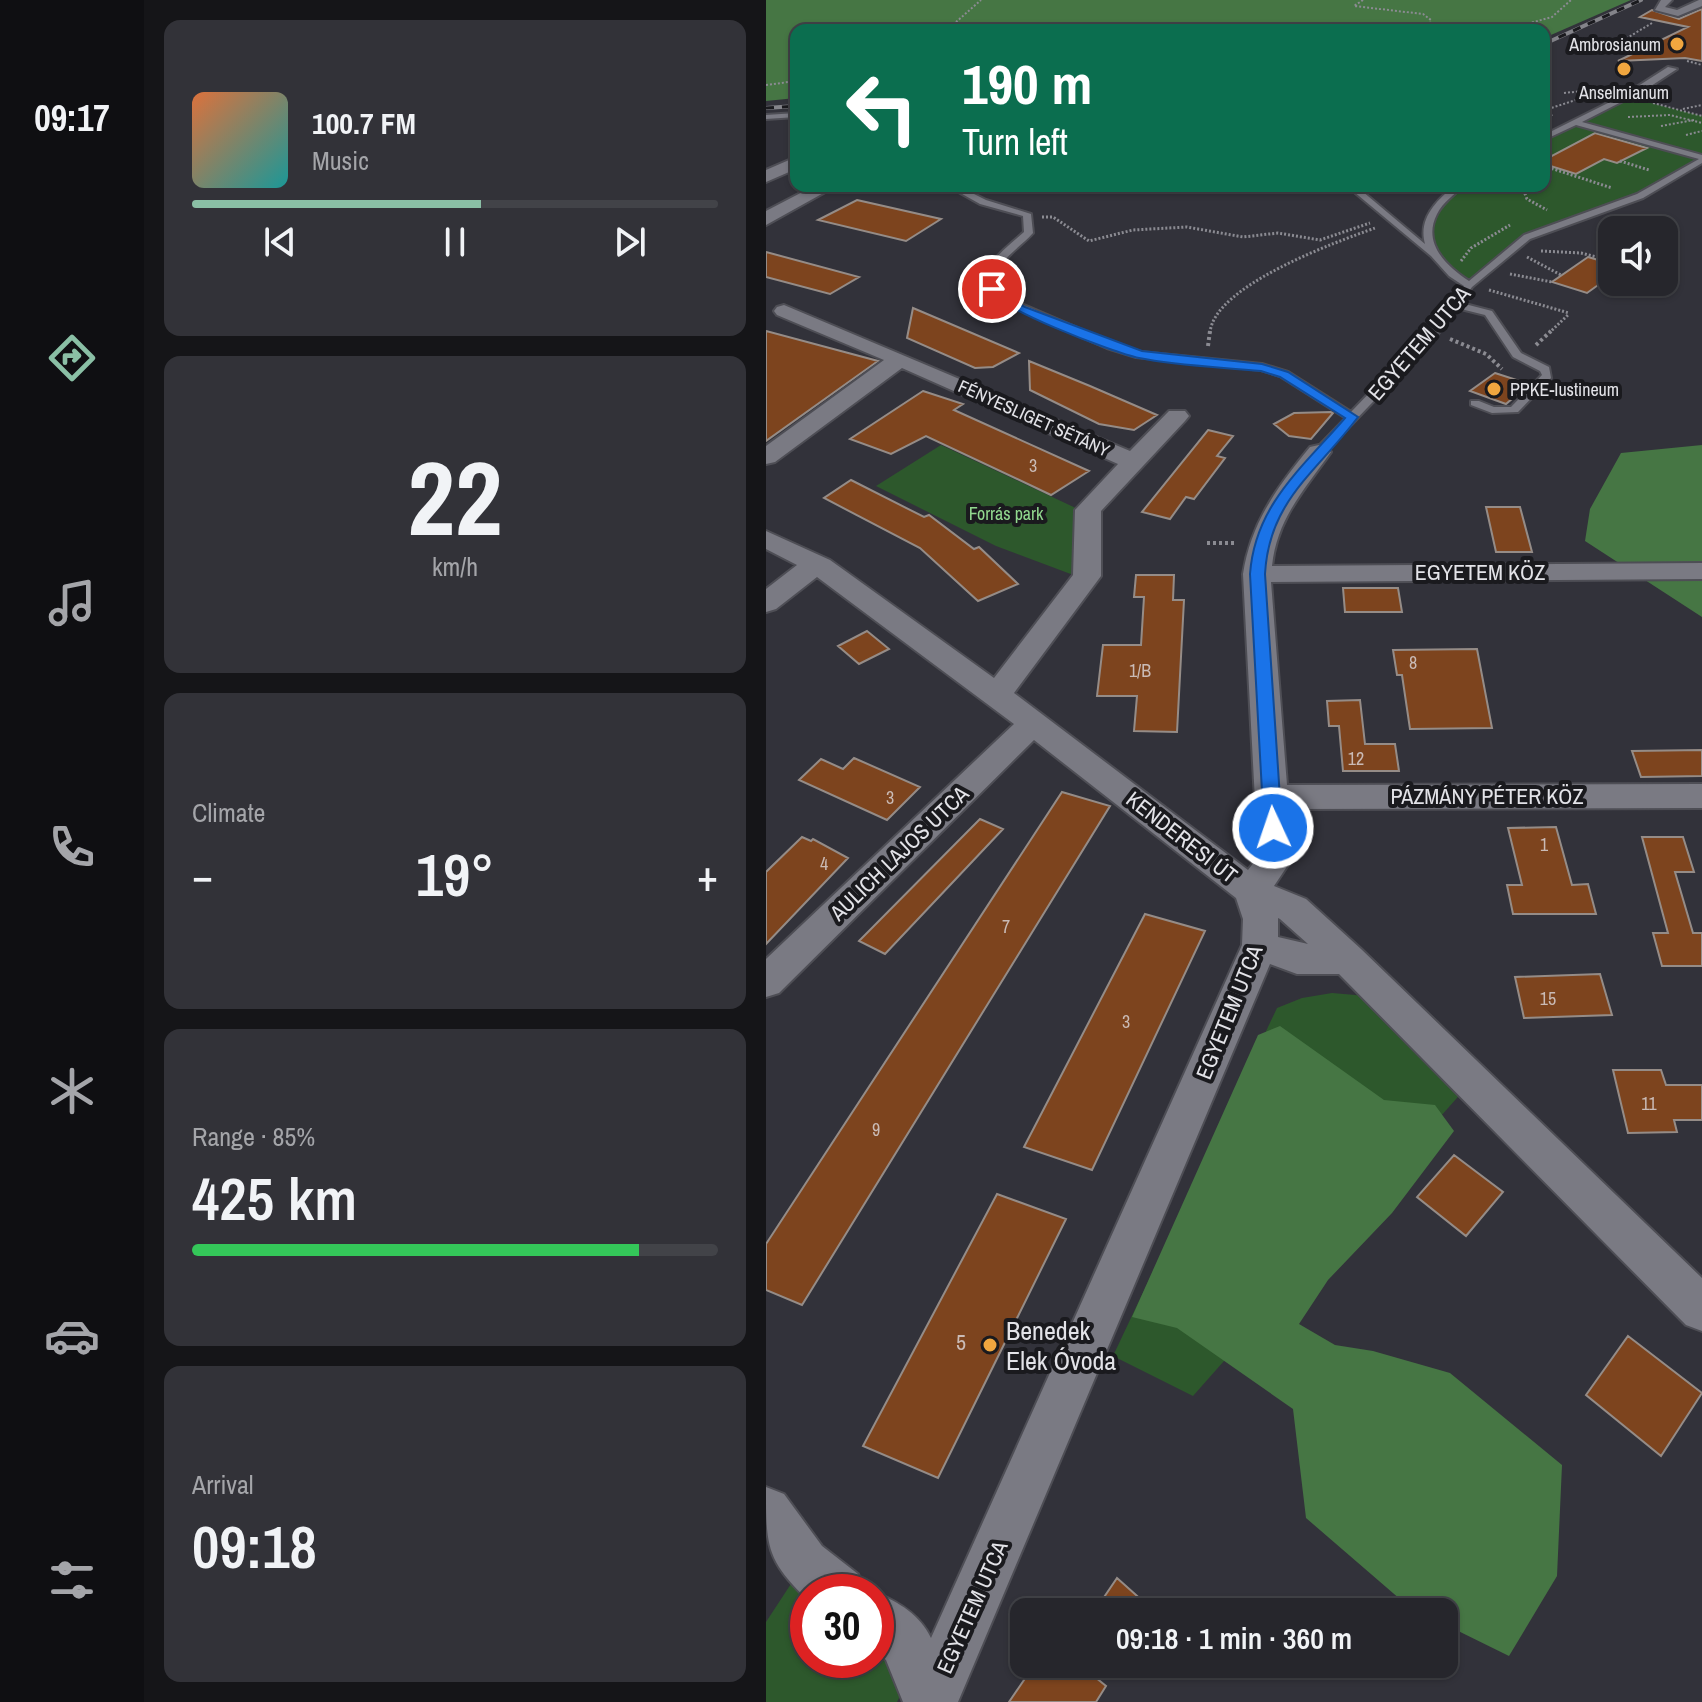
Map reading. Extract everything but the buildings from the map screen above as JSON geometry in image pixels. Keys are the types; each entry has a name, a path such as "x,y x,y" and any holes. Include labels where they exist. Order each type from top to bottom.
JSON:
{"street":[{"path":"1667,0 1658,8 1672,13 1702,2"},
{"path":"1627,97 1672,69"},
{"path":"766,177 790,165"},
{"path":"766,219 816,192"},
{"name":"FÉNYESLIGET SÉTÁNY","path":"784,311 1132,461 1088,510 1087,576 997,695"},
{"path":"766,457 900,359"},
{"path":"1132,461 1177,416"},
{"name":"EGYETEM UTCA","path":"931,1702 1260,945 1261,919 1251,891 1275,859 1257,574 1259,547 1275,507 1319,452"},
{"name":"KENDERESI ÚT","path":"766,539 816,564 997,695 1251,891 1293,909 1348,959 1702,1309"},
{"path":"766,603 816,564"},
{"name":"EGYETEM KÖZ","path":"1257,574 1702,571"},
{"name":"AULICH LAJOS UTCA","path":"766,982 1032,724"},
{"name":"PÁZMÁNY PÉTER KÖZ","path":"1272,797 1702,796"},
{"path":"1260,945 1297,959 1348,959"},
{"path":"766,1512 804,1564 817,1574"},
{"path":"894,1633 905,1641 931,1702"}],"lane":[{"path":"1550,135 1627,97"},
{"path":"766,117 790,115"},
{"path":"1572,122 1702,159"},
{"name":"EGYETEM UTCA","path":"1319,452 1433,333 1469,285 1512,249 1546,228 1640,196 1702,159"},
{"path":"964,192 983,202 1027,214 1029,233 997,261 990,277 992,289 1002,299 1111,346 1166,359 1262,367 1284,374 1352,417"},
{"path":"1359,192 1393,219 1450,274 1469,285"},
{"path":"1430,253 1427,227 1435,207 1452,192"},
{"path":"1455,304 1489,313 1517,355 1545,369 1545,382 1514,410 1506,413 1475,403"}],"path":[{"path":"954,24 981,0"},
{"path":"1363,0 1354,6 1423,14 1431,20 1430,24"},
{"path":"1527,24 1552,17 1571,0"},
{"path":"1671,56 1635,46 1627,38 1632,32 1672,13"},
{"path":"1683,60 1702,65"},
{"path":"766,85 790,82"},
{"path":"1627,97 1702,116"},
{"path":"1682,109 1702,105"},
{"path":"1621,121 1647,113 1680,116 1702,123"},
{"path":"1550,168 1640,196"},
{"path":"1524,192 1527,199 1551,213 1546,228"},
{"path":"1028,218 1053,217 1089,241 1133,230 1147,232 1187,227 1201,232 1243,237 1278,233 1320,240 1393,219"},
{"path":"1166,359 1201,351 1210,345 1211,319 1253,286 1324,244 1393,219"},
{"path":"1512,249 1581,253 1598,257"},
{"path":"1512,249 1561,275"},
{"path":"1486,270 1552,282"},
{"path":"1469,285 1569,313 1536,344 1554,360 1555,366 1545,369"},
{"path":"1433,333 1486,354 1501,369 1545,382"}],"green space":[{"path":"766,0 1631,0 1550,35 1550,24 790,24 790,99 766,101"},
{"path":"1627,97 1702,116 1702,160 1640,196 1527,237 1469,285 1430,253 1432,215 1452,192 1550,192 1550,135"},
{"name":"Forrás park","path":"941,445 1080,510 1076,576 996,546 876,486"},
{"path":"1702,445 1702,617 1585,541 1590,509 1621,453"},
{"path":"1332,993 1367,996 1464,1090 1193,1396 1113,1356 1277,1008 1302,998"},
{"path":"1280,1026 1384,1100 1435,1105 1454,1131 1392,1213 1328,1280 1299,1324 1335,1345 1373,1351 1450,1373 1562,1465 1557,1576 1509,1656 1458,1631 1458,1598 1399,1598 1306,1518 1293,1409 1177,1328 1132,1317 1258,1035"},
{"path":"790,1585 790,1678 894,1678 901,1694 897,1702 766,1702 766,1622"}],"railway":[{"path":"1550,41 1641,0"},
{"path":"766,108 790,106"}],"place":[{"name":"Ambrosianum","path":"1677,44"},
{"name":"Anselmianum","path":"1624,69"},
{"name":"PPKE-Iustineum","path":"1494,389"},
{"name":"Benedek Elek Óvoda","path":"990,1345"}],"route":[{"path":"992,289 1002,299 1021,309 1140,355 1262,367 1284,374 1352,417 1275,507 1259,547 1257,574 1273,828"}]}
